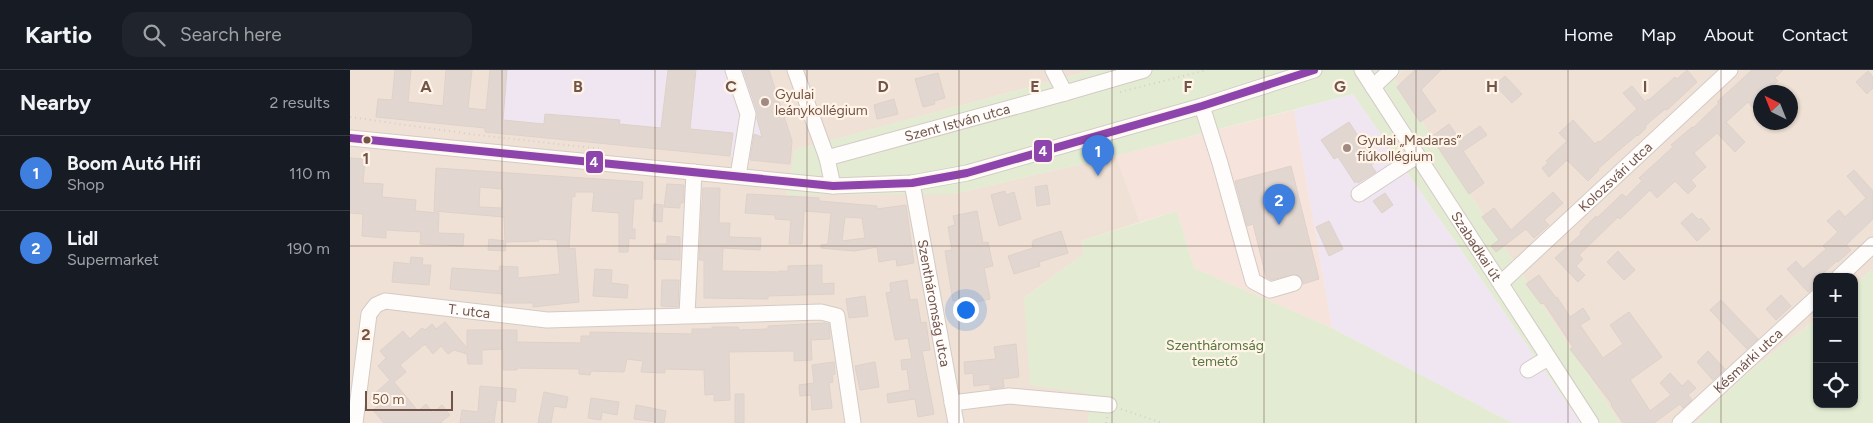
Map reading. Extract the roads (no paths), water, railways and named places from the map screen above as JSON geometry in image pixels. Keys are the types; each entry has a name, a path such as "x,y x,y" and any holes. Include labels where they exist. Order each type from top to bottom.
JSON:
{"street":[{"path":"733,70 748,114 738,176"},
{"path":"795,70 827,158 833,186"},
{"path":"1053,70 1065,94"},
{"name":"Szent István utca","path":"827,158 1065,94 1144,70"},
{"path":"350,138 833,186 912,183 967,174 1202,106 1314,70"},
{"name":"Szabadkai út","path":"1362,70 1591,423"},
{"path":"1373,86 1391,70"},
{"name":"Kolozsvári utca","path":"1501,284 1730,70"},
{"path":"1202,106 1253,281 1270,290 1294,283"},
{"path":"1359,194 1417,156"},
{"path":"687,315 694,172"},
{"name":"Szentháromság utca","path":"912,183 956,423"},
{"path":"1843,273 1873,245"},
{"name":"T. utca","path":"354,423 369,314 380,302 385,301 547,320 821,312 837,316 853,423"},
{"name":"Késmárki utca","path":"1680,423 1813,301"},
{"path":"1528,370 1548,358"},
{"path":"952,403 1010,396 1110,405"}],"place":[{"name":"Gyulai leánykollégium","path":"765,102"},
{"name":"Gyulai „Madaras” fiúkollégium","path":"1347,148"},
{"name":"Boom Autó Hifi","path":"1098,176"},
{"name":"Lidl","path":"1279,225"}],"park label":[{"name":"Szentháromság temető","path":"1215,354"}]}
